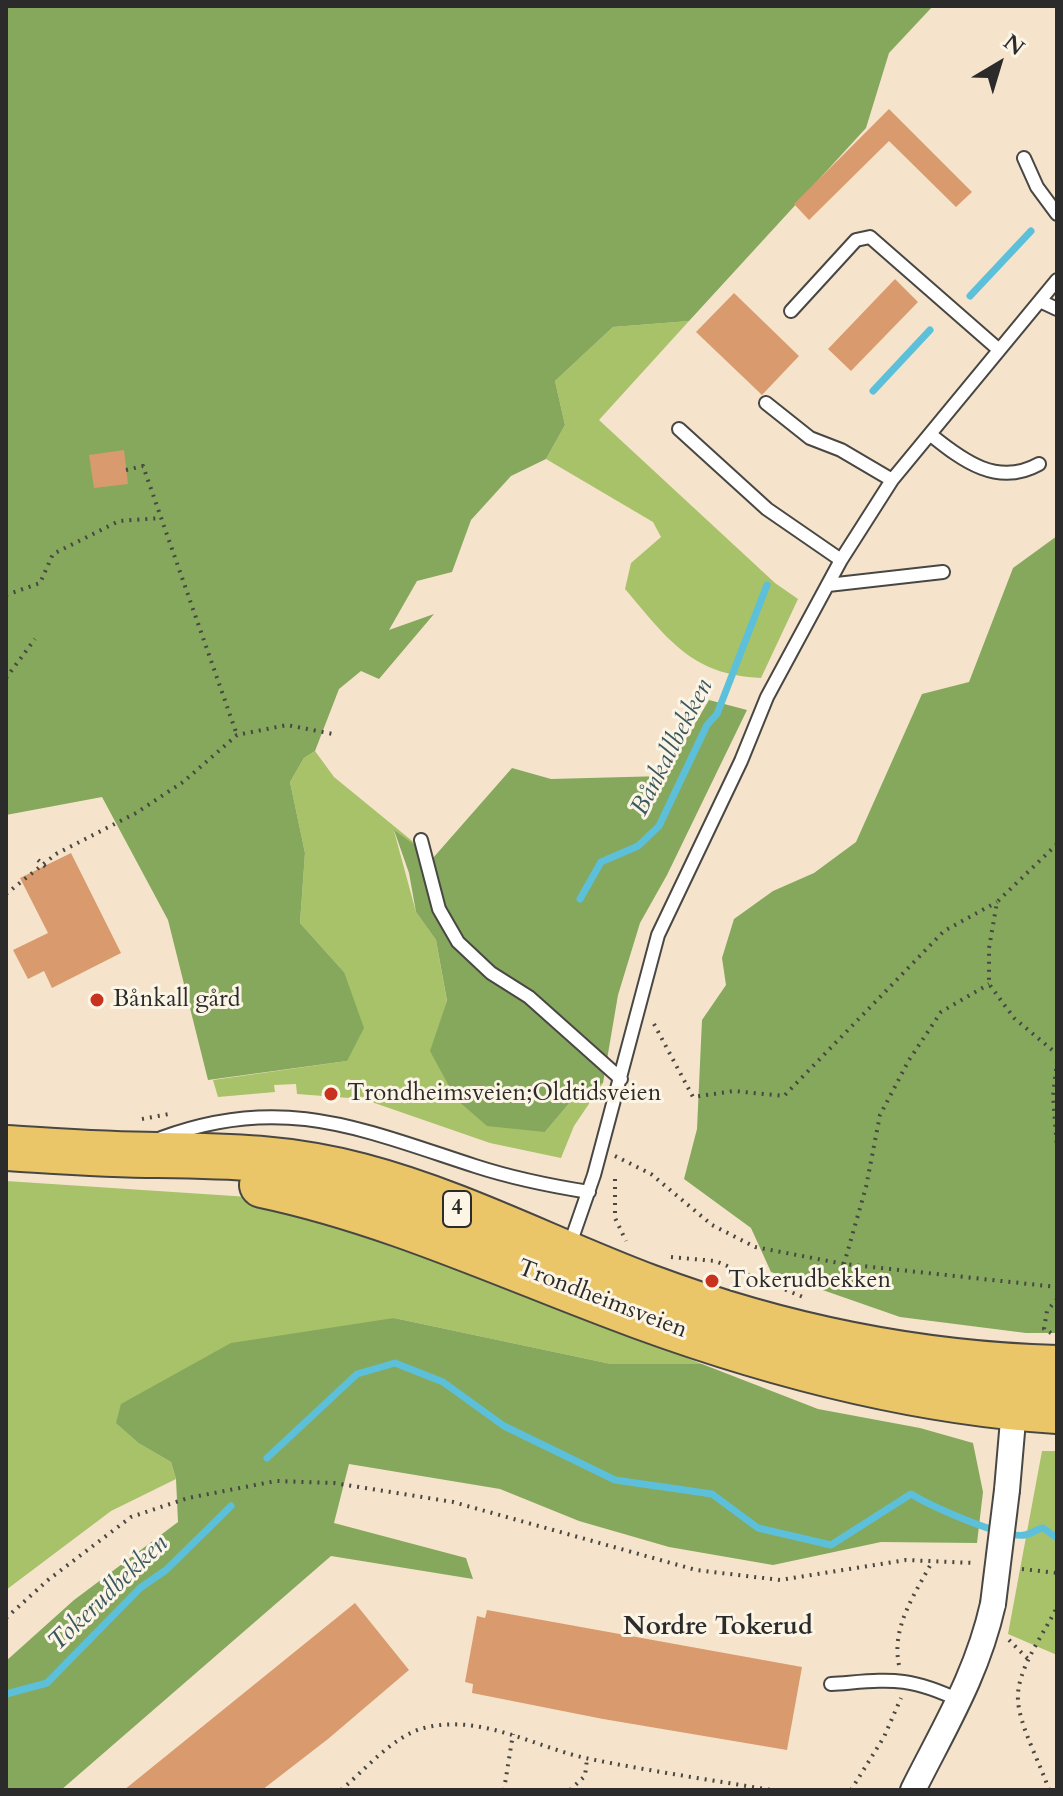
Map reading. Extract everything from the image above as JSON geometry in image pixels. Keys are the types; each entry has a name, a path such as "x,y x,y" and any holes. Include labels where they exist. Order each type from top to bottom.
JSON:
{"highway":[{"name":"Trondheimsveien","path":"6,1148 256,1156 361,1176 447,1205 561,1269 791,1331 1029,1380 1057,1411"}],"street":[{"path":"913,1790 977,1665 993,1604 1007,1490 1029,1380"}],"lane":[{"path":"1024,158 1037,187 1057,214"},
{"path":"791,311 856,240 870,237 998,349"},
{"path":"561,1269 601,1151 658,935 741,761 767,697 841,560 892,480 1057,280"},
{"path":"1040,301 1057,309"},
{"path":"766,403 810,438 841,450 892,480"},
{"path":"679,429 767,509 841,560"},
{"path":"931,435 962,460 1007,475 1023,473 1039,464"},
{"path":"828,585 943,572"},
{"path":"421,840 439,909 458,942 491,973 529,997 621,1079"},
{"path":"139,1154 210,1121 279,1116 378,1132 478,1167 589,1192"},
{"path":"831,1684 903,1680 924,1684 961,1701"}],"path":[{"path":"126,470 143,466 237,735"},
{"path":"6,595 40,583 53,554 119,521 161,518"},
{"path":"6,678 35,639"},
{"path":"6,894 56,854 136,813 171,790 237,735 287,725 333,734"},
{"path":"642,1001 693,1097 734,1091 784,1096 944,931 997,902 1057,844"},
{"path":"38,860 49,870"},
{"path":"997,902 989,948 989,984 1014,1018 1057,1054"},
{"path":"844,1264 866,1187 880,1115 887,1101 909,1060 941,1012 989,984"},
{"path":"1057,1061 1053,1096 1057,1148"},
{"path":"601,1151 651,1174 712,1225 739,1241 792,1257 1057,1287"},
{"path":"615,1179 618,1227 633,1246"},
{"path":"664,1256 696,1258 738,1268 816,1303"},
{"path":"735,1277 738,1268"},
{"path":"1057,1299 1047,1311 1044,1329 1057,1337"},
{"path":"6,1618 48,1580 131,1517 188,1498 276,1481 334,1483 453,1502 696,1570 780,1580 906,1560 978,1564"},
{"path":"1018,1569 1057,1573"},
{"path":"1049,1790 1018,1704 1019,1688 1057,1607"},
{"path":"1003,1632 1030,1661"},
{"path":"341,1790 406,1736 428,1727 482,1728 513,1734 587,1758 771,1790"},
{"path":"504,1790 513,1734"},
{"path":"570,1790 585,1776 587,1758"}],"green space":[{"path":"6,6 933,6 889,53 866,128 689,321 613,327 555,381 565,425 546,459 511,476 471,520 452,572 417,581 389,630 434,614 379,679 361,671 339,689 315,751 304,758 290,782 305,853 300,923 344,972 364,1028 347,1061 208,1080 168,920 102,797 6,815"},
{"path":"689,321 599,420 775,583 798,599 761,678 716,670 682,651 668,638 625,589 631,563 661,537 653,522 546,459 565,425 555,381 613,327"},
{"path":"1057,536 1057,1333 1026,1333 900,1317 771,1272 751,1228 684,1179 697,1129 702,1020 726,985 722,958 734,919 773,891 814,873 856,842 922,694 969,682 1013,568"},
{"path":"709,700 747,710 667,875 640,923 618,995 603,1083 577,1094 545,1132 487,1126 456,1099 430,1051 447,1001 436,940 416,912 409,873 394,830 433,858 512,768 551,779 664,776"},
{"path":"315,751 334,777 433,858 394,831 416,912 436,940 447,1002 431,1051 545,1132 577,1094 603,1083 574,1126 561,1158 490,1143 363,1099 297,1094 296,1084 274,1085 275,1092 218,1097 213,1080 347,1061 344,972 300,923 305,853 290,782 304,758"},
{"path":"6,1181 249,1197 452,1263 702,1364 611,1364 394,1318 140,1444 171,1462 176,1479 111,1511 6,1590"},
{"path":"394,1318 611,1364 702,1364 818,1409 920,1428 973,1443 983,1492 977,1543 881,1542 773,1565 669,1547 579,1521 500,1489 349,1464 334,1523 466,1558 473,1579 331,1556 61,1790 6,1790 6,1661 74,1600 178,1522 176,1479 171,1462 140,1444 116,1423 121,1404 231,1343"},
{"path":"1042,1451 1057,1451 1057,1655 1008,1634"}],"building":[{"path":"889,109 972,192 956,207 889,141 809,220 794,204"},
{"path":"895,279 918,302 851,371 828,349"},
{"path":"734,293 799,356 762,395 696,332"},
{"path":"124,450 128,484 94,488 89,455"},
{"path":"71,853 121,953 52,988 44,971 28,979 13,950 48,933 20,878"},
{"path":"355,1603 409,1670 328,1739 262,1790 124,1790"},
{"path":"487,1610 802,1667 787,1750 472,1693 473,1684 465,1682 477,1616 485,1618"}],"waterway":[{"name":"Bånkallbekken","path":"970,296 1031,231"},
{"name":"Bånkallbekken","path":"873,391 930,330"},
{"name":"Bånkallbekken","path":"580,899 601,862 638,846 659,826 707,725 717,714 767,585"},
{"name":"Tokerudbekken","path":"267,1458 357,1374 395,1363 443,1382 504,1426 615,1480 712,1494 758,1528 831,1545 911,1494 1001,1532 1025,1535 1043,1528 1057,1538"},
{"name":"Tokerudbekken","path":"6,1694 47,1683 140,1588 166,1570 231,1506"}],"place":[{"name":"Bånkall gård","path":"97,1000"},
{"name":"Trondheimsveien;Oldtidsveien","path":"331,1094"},
{"name":"Tokerudbekken","path":"712,1281"}],"district":[{"name":"Nordre Tokerud","path":"718,1628"}]}
